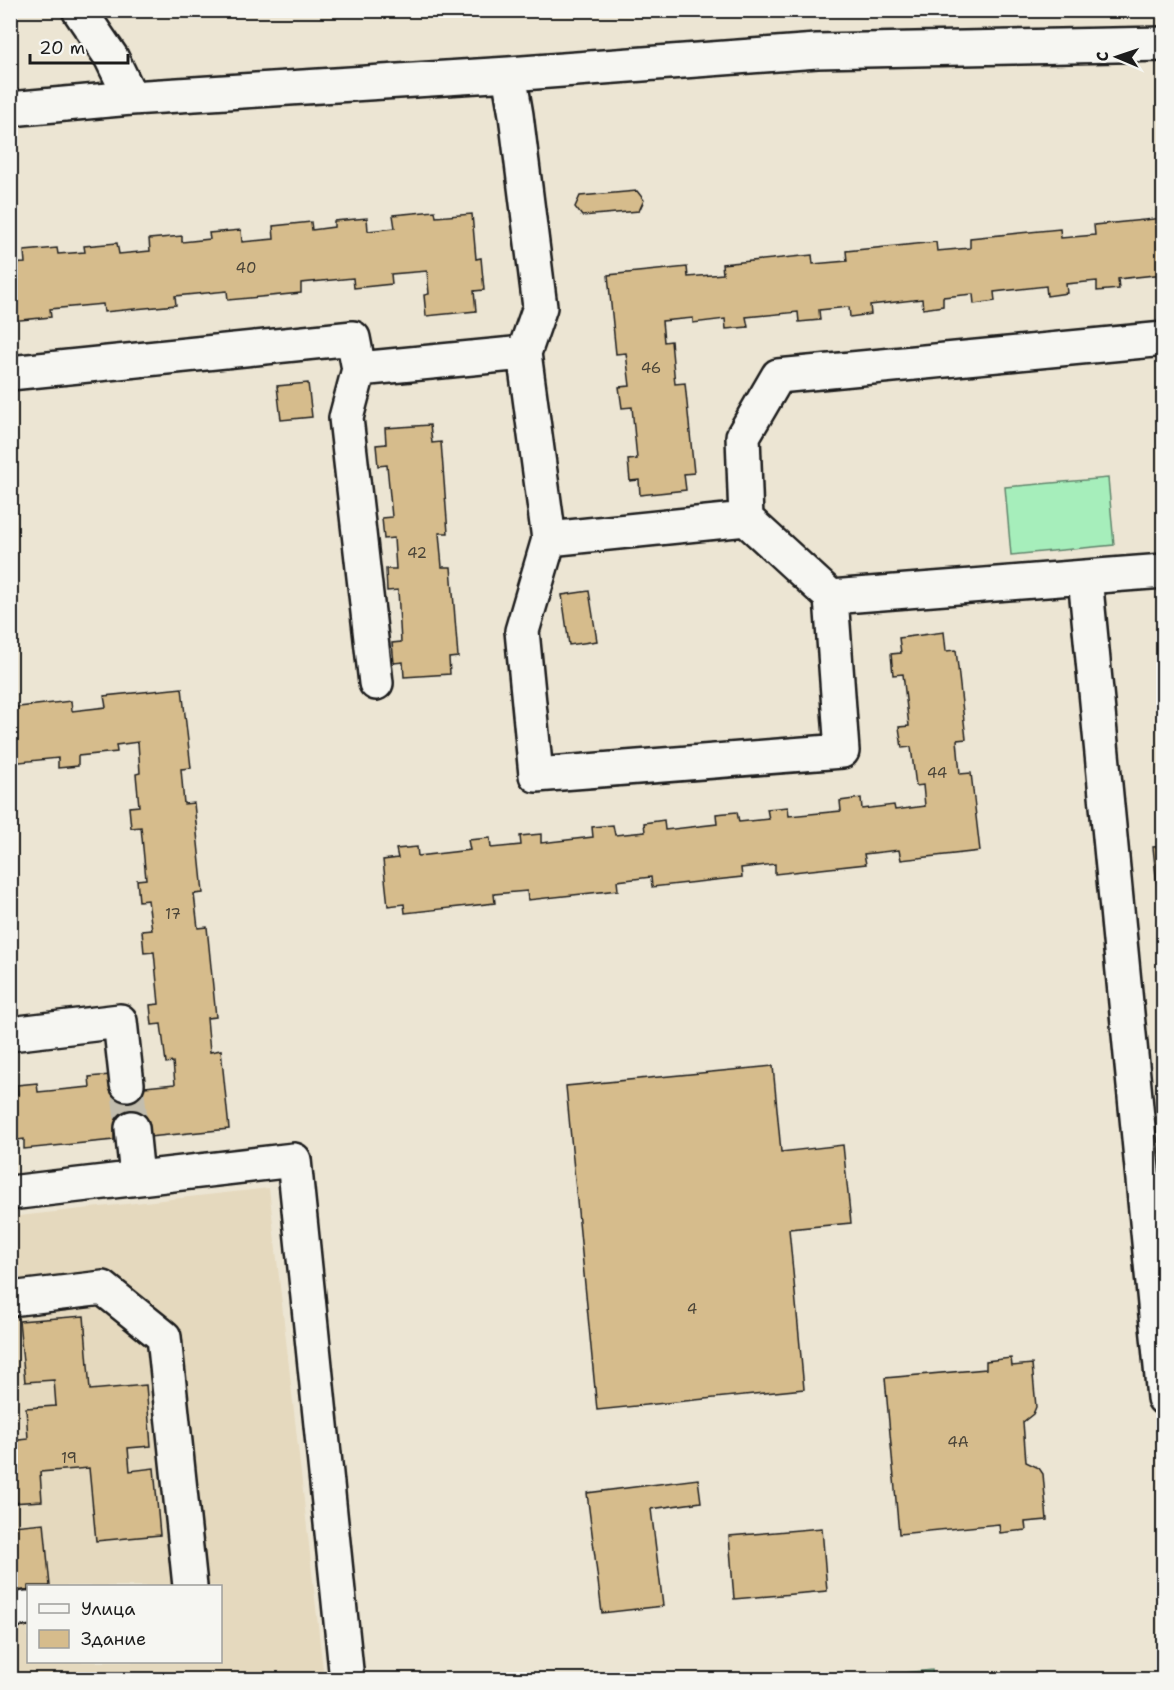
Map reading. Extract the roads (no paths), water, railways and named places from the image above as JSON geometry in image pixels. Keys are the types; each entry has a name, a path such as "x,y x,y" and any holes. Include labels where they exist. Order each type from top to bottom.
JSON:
{"lane":[{"path":"79,10 111,57 131,98"},
{"path":"10,109 131,98 509,74 817,51 1164,44"},
{"path":"509,74 540,307 524,353 549,539 522,631 536,775 842,751 831,597 746,519 743,436 778,376 1164,339"},
{"path":"10,373 353,338 359,369 346,418 376,683"},
{"path":"359,369 524,353"},
{"path":"549,539 746,519"},
{"path":"831,597 1164,571"},
{"path":"1085,577 1161,1335 1164,1398"},
{"path":"10,1034 120,1021 127,1084"},
{"path":"132,1128 137,1177"},
{"path":"10,1193 294,1160 347,1680"},
{"path":"10,1299 103,1288 164,1337 190,1585"},
{"path":"10,1610 27,1608"}],"tunnel":[{"path":"127,1084 132,1128"}]}
